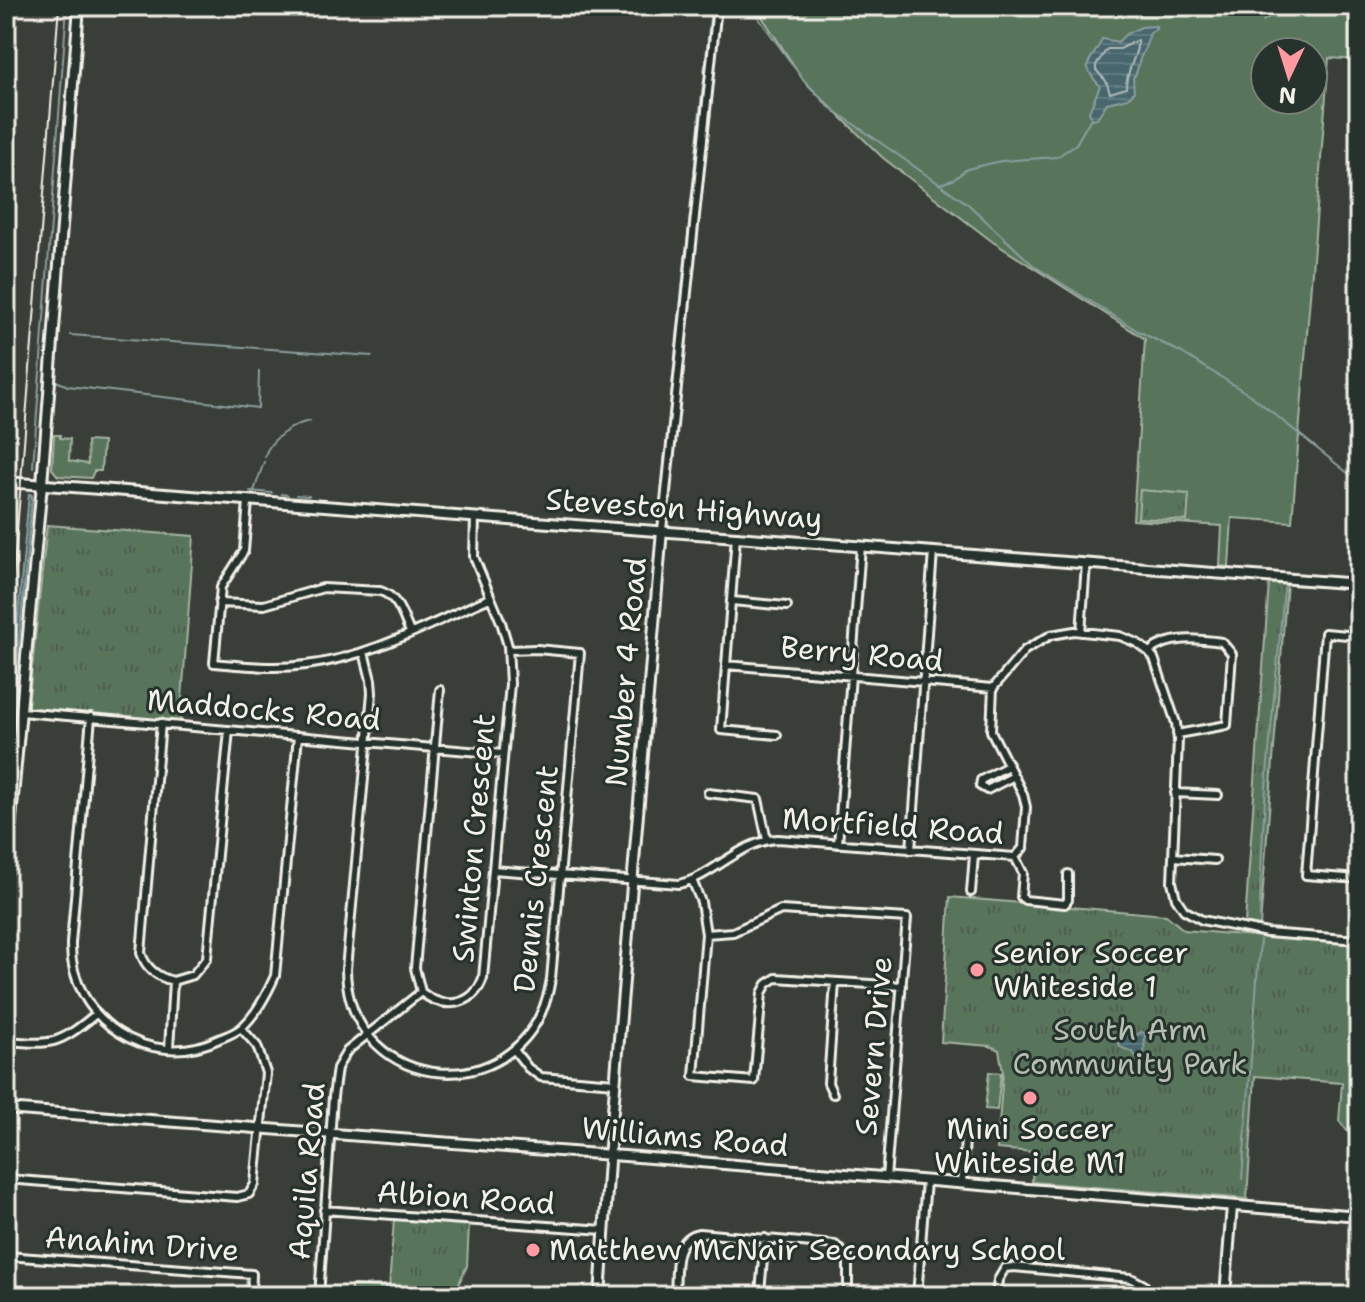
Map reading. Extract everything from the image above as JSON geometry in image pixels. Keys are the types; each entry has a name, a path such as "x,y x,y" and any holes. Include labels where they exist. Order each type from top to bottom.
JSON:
{"street":[{"path":"6,872 42,484 79,6"},
{"name":"Number 4 Road","path":"600,1296 609,1155 662,530 717,6"},
{"name":"Steveston Highway","path":"6,482 1359,584"},
{"path":"248,501 244,551 224,579 214,663 302,666 364,652 490,598"},
{"name":"Swinton Crescent","path":"440,690 415,968 421,992 432,1000 450,1004 467,1000 481,985 510,684 509,650 474,557 475,517"},
{"path":"736,536 721,730 777,735"},
{"path":"838,844 861,546"},
{"path":"911,850 933,552"},
{"path":"1081,632 1086,564"},
{"path":"219,603 264,605 323,588 380,591 395,600 410,632"},
{"path":"732,601 787,606"},
{"path":"993,688 1011,664 1038,641 1061,633 1120,636 1149,652 1159,669 1177,734 1172,882 1176,898 1184,910 1196,918 1267,933 1359,940"},
{"path":"1359,636 1325,633 1306,875 1359,879"},
{"path":"1149,652 1159,645 1187,640 1224,644 1231,652 1228,727 1177,734"},
{"name":"Dennis Crescent","path":"364,652 371,680 346,982 352,1005 367,1034 412,1067 435,1073 456,1073 478,1069 515,1051 538,1022 547,1001 580,653 509,650"},
{"name":"Berry Road","path":"726,665 993,688"},
{"name":"Mortfield Road","path":"493,870 671,884 692,880 750,845 767,840 1015,857 1023,848 1026,807 1023,794 991,731 993,688"},
{"name":"Maddocks Road","path":"21,712 503,754"},
{"path":"91,717 71,956 81,990 96,1014 126,1038 150,1047 169,1049 198,1047 241,1028 260,1004 275,976 298,736"},
{"path":"161,723 141,949 143,961 149,969 173,981 197,972 208,954 229,730"},
{"path":"1008,766 981,780 980,786 987,790 1014,776"},
{"path":"708,793 754,797 761,804 767,840"},
{"path":"1175,793 1218,795"},
{"path":"761,804 769,798"},
{"path":"971,892 974,855"},
{"path":"1015,857 1023,873 1023,900 1067,903 1068,874"},
{"path":"1173,857 1215,860"},
{"path":"692,880 701,902 706,934 694,1076 754,1081 762,993 767,984 781,978 902,986"},
{"name":"Severn Drive","path":"706,934 733,932 781,910 907,918 886,1178"},
{"path":"169,1049 173,981"},
{"path":"833,1094 828,1083 835,982"},
{"name":"Aquila Road","path":"319,1296 339,1063 347,1051 421,992"},
{"path":"6,1041 51,1043 62,1040 96,1014"},
{"path":"6,1179 249,1194 255,1184 266,1073 257,1046 241,1028"},
{"path":"515,1051 528,1068 541,1077 615,1083"},
{"name":"Williams Road","path":"6,1109 1359,1216"},
{"path":"962,1184 965,1139"},
{"path":"917,1296 926,1181"},
{"path":"1225,1296 1232,1206"},
{"name":"Albion Road","path":"324,1210 604,1230"},
{"path":"675,1296 679,1248 687,1236 699,1233 829,1243 839,1247 848,1259 848,1296"},
{"path":"760,1292 765,1238"},
{"name":"Anahim Drive","path":"6,1256 252,1274 251,1296"},
{"path":"996,1296 1000,1274 1005,1268 1014,1267 1131,1278 1144,1285 1149,1296"},
{"path":"1249,1294 1300,1296"}],"green space":[{"path":"755,6 1359,6 1359,60 1329,58 1329,36 1249,36 1249,116 1324,116 1292,522 1232,518 1229,567 1220,566 1222,526 1133,520 1145,339 993,242 883,158 804,81"},
{"path":"54,435 70,439 69,461 88,464 87,441 103,442 101,471 94,471 91,478 58,476 52,469"},
{"path":"1140,490 1189,494 1187,521 1138,518"},
{"path":"47,525 194,536 180,726 27,715"},
{"path":"1269,582 1287,583 1260,926 1245,923"},
{"name":"South Arm Community Park","path":"950,897 1166,915 1184,930 1359,945 1359,1145 1339,1121 1342,1083 1255,1076 1247,1199 1032,1182 1034,1152 997,1149 1003,1072 999,1050 990,1046 941,1042"},
{"path":"989,1072 1001,1073 997,1110 985,1109"},
{"path":"394,1219 469,1225 467,1266 457,1296 351,1296 351,1285 389,1288"}],"water":[{"path":"1156,26 1150,33 1133,78 1134,92 1128,98 1107,103 1097,118 1092,119 1089,112 1100,86 1088,67 1102,39 1118,42 1141,27"},
{"path":"29,494 32,500 6,784 6,748"},
{"path":"1123,1032 1136,1035 1145,1033 1144,1055 1136,1057 1133,1052 1120,1047 1118,1039"}],"waterway":[{"path":"33,467 67,6"},
{"path":"706,58 711,6"},
{"path":"750,6 802,78 828,106 968,204 1034,266 1253,397 1359,482"},
{"path":"1263,21 1285,6"},
{"path":"704,71 705,65"},
{"path":"699,120 703,83"},
{"path":"939,184 953,180 967,169 1001,161 1057,157 1076,144 1091,118"},
{"path":"694,172 699,125"},
{"path":"690,208 694,176"},
{"path":"687,244 690,215"},
{"path":"666,443 686,250"},
{"path":"70,335 372,356"},
{"path":"56,381 68,386 258,408 259,371"},
{"path":"265,457 282,434 310,421"},
{"path":"664,461 666,449"},
{"path":"254,491 264,462"},
{"path":"663,479 664,467"},
{"path":"661,491 662,485"},
{"path":"250,491 272,493"},
{"path":"281,494 288,495"},
{"path":"296,495 309,496"},
{"path":"1260,923 1265,797 1284,588"},
{"path":"1242,1179 1260,940"}],"railway":[{"path":"6,668 59,6"}],"place":[{"name":"Senior Soccer Whiteside 1","path":"977,970"},
{"name":"Mini Soccer Whiteside M1","path":"1030,1098"},
{"name":"Matthew McNair Secondary School","path":"533,1250"}]}
